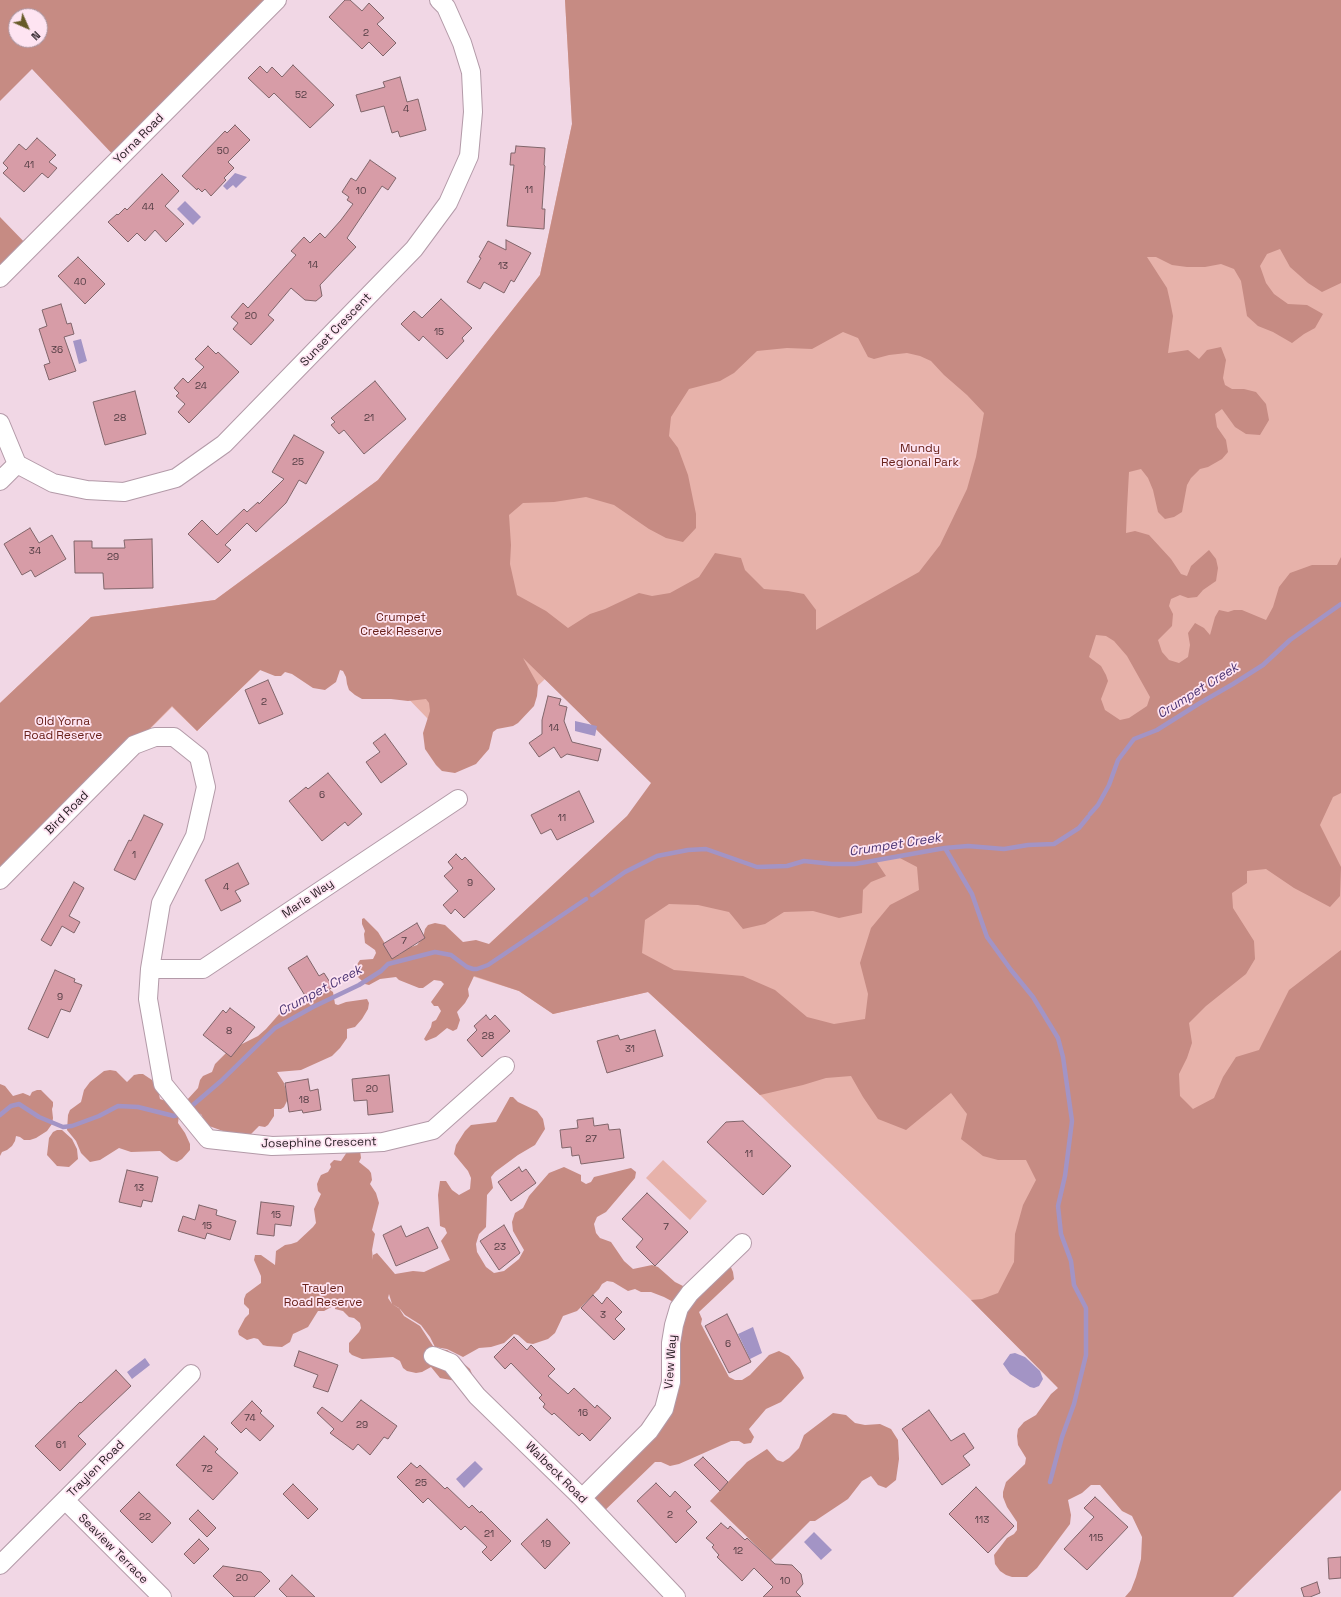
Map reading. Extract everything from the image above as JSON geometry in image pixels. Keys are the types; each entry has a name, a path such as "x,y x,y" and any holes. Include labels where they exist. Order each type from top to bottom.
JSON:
{"street":[{"name":"Yorna Road","path":"0,278 277,0"},
{"name":"Sunset Crescent","path":"17,464 53,483 87,490 124,492 176,478 224,444 414,249 448,203 469,156 472,127 473,112 471,72 462,43 446,7 439,0"},
{"path":"0,423 17,464 0,481"},
{"name":"Josephine Crescent","path":"134,745 155,737 174,737 199,757 206,787 196,836 161,903 150,969 148,999 163,1084 208,1139 272,1146 383,1142 426,1132 433,1130 505,1066"},
{"name":"Bird Road","path":"0,880 134,745"},
{"name":"Marie Way","path":"150,969 203,969 458,799"},
{"name":"View Way","path":"582,1498 649,1431 664,1409 671,1382 671,1343 679,1308 690,1293 742,1243"},
{"name":"Walbeck Road","path":"433,1356 451,1363 478,1396 582,1498 676,1597"},
{"name":"Traylen Road","path":"0,1565 191,1374"},
{"name":"Seaview Terrace","path":"65,1500 162,1597"}],"green space":[{"path":"0,0 277,0 118,160 32,69 0,101"},
{"name":"Mundy Regional Park","path":"565,0 1341,0 1341,1490 1249,1580 971,1300 760,1095 648,992 553,1014 519,991 459,972 635,809 656,787 545,679 473,747 456,748 398,688 310,622 197,731 172,707 107,772 0,703 91,617 215,600 378,480 540,275 572,124"},
{"name":"Mundy Regional Park","path":"565,0 1341,0 1341,283 1322,292 1308,283 1290,267 1280,249 1267,254 1260,266 1266,283 1274,294 1288,304 1307,305 1323,314 1315,328 1292,343 1273,332 1258,326 1247,316 1241,281 1234,269 1221,264 1205,267 1172,265 1156,257 1147,257 1167,288 1170,301 1173,316 1168,353 1188,350 1199,359 1207,350 1221,347 1226,360 1223,378 1225,385 1232,389 1244,389 1256,392 1266,404 1269,420 1260,435 1246,434 1235,427 1222,409 1215,414 1217,427 1226,440 1228,452 1222,459 1208,467 1200,469 1191,478 1187,485 1182,512 1174,517 1165,519 1158,512 1153,490 1148,478 1141,469 1129,472 1126,533 1135,531 1149,535 1171,559 1181,574 1187,576 1191,566 1209,550 1216,559 1218,568 1216,581 1203,590 1197,597 1188,598 1180,595 1171,599 1169,606 1173,614 1172,626 1158,640 1162,652 1169,660 1179,663 1188,657 1190,645 1188,633 1195,623 1204,628 1210,635 1215,617 1219,610 1228,612 1242,610 1266,620 1273,607 1279,587 1290,573 1312,565 1337,565 1341,557 1341,793 1333,797 1320,825 1341,867 1340,896 1330,907 1294,888 1266,869 1247,871 1247,883 1232,893 1233,908 1254,941 1255,959 1246,974 1206,1006 1189,1023 1192,1043 1179,1074 1180,1096 1193,1109 1214,1098 1223,1077 1236,1057 1259,1050 1289,990 1341,950 1341,1490 1233,1597 1125,1597 1131,1590 1136,1577 1141,1559 1142,1537 1132,1516 1122,1511 1100,1485 1091,1485 1082,1493 1068,1500 1071,1515 1070,1524 1037,1568 1027,1577 1012,1577 1006,1575 1000,1571 995,1564 994,1555 1007,1538 1014,1534 1017,1530 1017,1522 1007,1507 1003,1497 1003,1492 1006,1482 1025,1464 1026,1458 1018,1445 1018,1429 1024,1422 1036,1415 1051,1394 1058,1388 971,1300 982,1299 998,1293 1014,1262 1015,1234 1023,1205 1036,1180 1026,1160 998,1160 983,1156 961,1139 967,1114 951,1093 906,1130 878,1119 851,1076 826,1078 760,1095 648,992 553,1014 519,991 474,976 468,989 469,996 457,1012 460,1020 457,1029 453,1031 447,1028 436,1037 426,1041 424,1039 431,1027 432,1022 436,1020 441,1011 438,1006 434,1006 431,1002 444,984 441,981 434,980 423,988 419,988 399,980 396,977 380,979 369,985 365,984 357,976 356,967 360,960 373,959 376,953 375,950 365,943 365,931 362,924 362,919 364,918 378,932 390,952 394,955 399,955 408,948 417,945 423,938 425,929 428,925 435,923 445,925 463,942 476,940 489,944 627,816 651,783 523,658 538,685 534,706 518,723 513,726 497,729 493,732 489,749 476,764 455,773 442,771 425,749 423,733 430,711 429,703 426,699 408,701 391,699 362,699 349,690 346,677 343,671 340,670 336,682 325,690 313,688 292,674 285,672 281,676 275,676 260,670 197,731 172,706 0,880 0,703 91,617 215,600 378,480 540,275 572,124","holes":["843,332 858,338 868,357 874,359 889,355 907,353 920,356 931,361 984,413 976,457 967,489 940,545 919,572 816,630 816,610 804,594 764,589 745,570 741,558 715,553 699,577 670,593 652,596 639,593 605,609 590,614 568,628 546,611 517,595 510,564 511,545 509,515 523,503 554,502 586,497 614,505 649,529 666,538 683,542 696,528 696,514 688,475 678,448 669,436 671,417 689,389 720,381 734,373 757,351 787,348 812,349","1096,635 1106,636 1114,641 1127,656 1150,697 1147,706 1129,718 1120,720 1105,710 1101,699 1108,681 1101,666 1089,657","896,856 917,867 919,890 890,905 871,928 860,963 868,994 865,1019 834,1024 807,1017 775,990 743,976 674,970 642,953 645,920 669,904 698,905 729,912 743,929 765,924 784,912 813,911 839,918 862,913 863,890 871,882 886,876 876,861"]},
{"path":"0,217 30,248 0,277"},
{"path":"330,990 333,992 335,1004 338,1005 346,1002 367,999 369,1003 368,1009 362,1019 355,1027 347,1029 347,1038 340,1048 332,1056 301,1070 277,1072 284,1083 288,1099 284,1107 281,1109 274,1109 274,1116 265,1127 259,1126 250,1135 232,1139 223,1131 209,1126 201,1114 196,1113 187,1100 198,1088 200,1080 203,1076 212,1072 215,1064 228,1051 258,1036 281,1012 297,1006 309,997"},
{"path":"104,1071 116,1071 127,1082 134,1075 139,1074 143,1074 152,1080 158,1090 160,1099 169,1102 179,1115 178,1123 190,1144 190,1150 182,1159 177,1162 171,1160 160,1151 131,1152 119,1148 100,1160 90,1162 81,1153 76,1141 67,1130 68,1115 70,1110 81,1102 84,1090 90,1082"},
{"path":"0,1084 5,1086 13,1096 23,1093 30,1096 32,1092 41,1090 53,1102 53,1118 52,1124 47,1131 30,1140 24,1140 16,1136 12,1146 2,1152 0,1156"},
{"name":"Traylen Road Reserve","path":"510,1097 513,1097 518,1102 537,1111 543,1119 545,1129 535,1145 518,1155 495,1172 491,1177 493,1188 487,1195 486,1227 479,1234 476,1244 477,1252 486,1267 494,1273 504,1271 519,1259 524,1250 513,1231 512,1222 515,1213 523,1208 529,1196 549,1173 564,1167 581,1175 581,1181 586,1184 591,1182 594,1177 631,1168 636,1172 635,1178 606,1212 597,1217 594,1224 596,1233 600,1238 611,1242 624,1261 633,1269 652,1265 658,1267 675,1282 691,1290 679,1305 651,1292 641,1292 635,1289 628,1291 613,1282 607,1281 602,1284 577,1311 563,1316 555,1333 548,1339 533,1344 527,1343 518,1335 514,1334 504,1343 491,1347 479,1348 463,1357 447,1349 435,1347 421,1325 405,1315 399,1309 404,1316 420,1326 435,1349 447,1350 470,1369 472,1374 471,1378 456,1381 440,1378 431,1367 422,1372 416,1373 407,1371 403,1368 400,1361 393,1357 362,1359 352,1355 349,1352 349,1343 359,1332 361,1328 360,1323 354,1318 349,1317 343,1311 335,1309 335,1305 324,1311 318,1311 308,1327 293,1334 290,1342 282,1347 263,1345 258,1339 254,1338 247,1340 239,1335 238,1331 249,1314 249,1309 244,1304 246,1294 261,1283 261,1276 254,1260 255,1255 261,1255 275,1265 276,1251 285,1245 297,1242 313,1227 316,1223 314,1209 321,1194 318,1191 317,1184 319,1179 321,1175 328,1172 331,1167 330,1164 334,1160 341,1161 349,1149 360,1150 361,1158 359,1162 371,1173 372,1180 370,1184 376,1193 379,1203 372,1230 375,1234 372,1250 373,1260 373,1255 377,1253 395,1274 413,1271 424,1272 450,1260 441,1241 447,1233 445,1228 440,1226 438,1195 440,1181 446,1181 452,1190 459,1195 470,1189 471,1178 468,1171 454,1154 456,1145 471,1125 496,1122","holes":["389,1294 392,1304 388,1298"]},
{"path":"62,1130 72,1139 77,1149 78,1159 69,1167 57,1166 47,1155 49,1138 53,1132"},
{"path":"663,1160 707,1201 690,1220 646,1178"},
{"path":"730,1265 734,1279 699,1312 702,1319 701,1324 729,1377 735,1380 742,1380 750,1375 769,1355 779,1351 789,1356 800,1369 804,1378 781,1402 766,1409 749,1429 754,1437 751,1443 744,1444 739,1441 731,1441 679,1464 670,1466 661,1462 655,1462 600,1515 584,1498 649,1434 681,1309"},
{"path":"833,1413 846,1415 855,1423 865,1425 880,1424 891,1429 898,1440 899,1459 896,1480 886,1488 878,1485 871,1476 862,1481 848,1499 815,1521 810,1521 771,1560 710,1501 747,1462 767,1449 777,1460 783,1462 789,1458 799,1448 804,1435"}],"shaded area":[{"path":"235,173 247,177 236,188 233,185 227,190 223,186"},
{"path":"185,201 201,217 193,225 177,209"},
{"path":"81,339 87,361 79,364 73,341"},
{"path":"575,721 597,726 595,736 575,731"},
{"path":"753,1327 762,1353 750,1359 738,1334"},
{"path":"1015,1353 1025,1357 1040,1371 1043,1379 1039,1386 1034,1388 1030,1387 1010,1374 1003,1364 1010,1354"},
{"path":"145,1358 150,1365 132,1379 127,1372"},
{"path":"475,1461 483,1469 464,1488 456,1479"},
{"path":"814,1532 832,1550 821,1560 804,1542"}],"building":[{"path":"345,0 350,0 362,11 369,3 384,18 377,24 396,43 383,56 369,42 362,49 329,17"},
{"path":"293,65 334,105 310,128 274,93 269,98 248,78 260,66 267,73 272,67 282,77"},
{"path":"400,77 407,102 418,99 426,130 400,137 398,131 392,133 384,106 361,112 356,95 385,87 383,82"},
{"path":"235,125 250,140 228,162 234,168 224,178 226,180 211,196 205,189 202,192 198,188 197,190 182,176 225,131 227,133"},
{"path":"37,138 56,155 49,162 57,168 48,178 42,173 24,192 3,173 8,168 3,163 19,144 26,150"},
{"path":"516,146 545,148 542,209 545,209 544,229 507,226 514,165 510,165 511,153 515,153"},
{"path":"370,160 396,178 388,190 382,186 347,238 356,247 320,285 322,296 316,301 305,300 291,288 268,315 274,320 251,345 233,329 238,323 231,317 243,303 248,308 296,255 291,251 304,237 310,243 320,233 325,238 341,220 353,204 347,200 349,197 342,192 351,178 356,181"},
{"path":"162,174 179,191 165,206 184,224 166,242 155,230 145,241 137,233 128,242 108,222 125,208 127,210"},
{"path":"506,240 531,253 514,282 511,280 504,293 484,282 480,289 467,282 481,258 479,257 488,241 506,250"},
{"path":"78,257 105,284 85,304 58,276"},
{"path":"441,299 472,328 462,338 464,341 447,359 423,336 419,341 401,324 414,311 422,318"},
{"path":"61,304 67,324 71,323 74,334 64,337 76,371 49,380 44,365 50,363 39,329 47,326 42,310"},
{"path":"208,346 216,354 218,352 239,372 189,423 178,412 185,404 176,396 179,393 174,388 183,378 188,383 204,367 195,359"},
{"path":"375,381 406,419 364,454 344,430 339,434 331,425 335,422 331,418"},
{"path":"135,391 146,434 105,445 93,402"},
{"path":"294,435 324,452 306,484 299,480 286,503 256,532 247,523 225,545 231,550 218,563 188,534 202,520 217,535 244,509 247,512 258,502 259,504 284,479 272,472"},
{"path":"30,528 39,543 52,535 66,559 35,577 31,570 22,575 4,544"},
{"path":"152,539 153,588 104,589 103,573 75,573 74,541 92,541 92,548 125,548 124,540"},
{"path":"268,680 283,714 259,724 245,690"},
{"path":"548,696 561,699 559,705 567,707 564,721 572,742 601,749 598,761 567,754 561,758 554,747 539,757 529,743 542,734 542,720"},
{"path":"385,734 407,764 381,783 366,762 380,752 373,743"},
{"path":"328,773 362,814 348,826 345,822 322,841 289,801 306,787 308,789"},
{"path":"579,791 594,822 557,840 551,829 541,834 531,815"},
{"path":"144,815 163,824 135,880 114,870"},
{"path":"456,854 462,860 465,857 495,889 464,918 455,909 451,914 443,905 458,891 444,876 453,868 448,862"},
{"path":"238,863 249,884 235,891 241,901 221,911 205,880"},
{"path":"74,882 84,888 69,916 80,922 74,933 62,926 51,946 41,940"},
{"path":"417,923 425,938 392,959 383,944"},
{"path":"307,956 319,976 324,973 333,987 309,1002 288,968"},
{"path":"55,970 75,979 74,982 82,985 70,1012 61,1009 48,1038 28,1029"},
{"path":"230,1008 255,1027 231,1057 203,1035 223,1010 226,1013"},
{"path":"486,1015 490,1020 495,1015 510,1031 482,1057 467,1040 477,1030 474,1026"},
{"path":"655,1030 663,1056 607,1073 597,1041 618,1035 620,1040"},
{"path":"389,1075 393,1112 368,1115 367,1100 354,1101 352,1079"},
{"path":"308,1079 310,1091 318,1089 321,1110 303,1113 302,1110 289,1112 285,1083"},
{"path":"593,1118 594,1126 608,1124 609,1130 620,1129 624,1158 581,1164 579,1155 572,1156 571,1147 562,1148 560,1130 578,1128 577,1120"},
{"path":"743,1121 791,1166 763,1195 707,1142 726,1122"},
{"path":"519,1167 522,1172 526,1169 536,1183 511,1201 498,1182"},
{"path":"127,1170 158,1177 152,1202 143,1200 141,1207 119,1202"},
{"path":"647,1193 688,1232 655,1266 636,1247 643,1239 622,1219"},
{"path":"261,1202 294,1206 291,1226 275,1224 274,1236 257,1234"},
{"path":"199,1205 217,1210 216,1215 236,1221 230,1240 207,1233 205,1239 178,1231 183,1216 195,1220"},
{"path":"504,1225 520,1253 499,1270 480,1241"},
{"path":"401,1226 406,1237 428,1227 438,1248 396,1266 383,1235"},
{"path":"593,1295 602,1304 607,1297 622,1312 615,1319 625,1329 614,1340 581,1308"},
{"path":"727,1314 751,1362 729,1373 705,1326"},
{"path":"514,1337 527,1350 531,1345 555,1369 548,1376 568,1394 574,1388 595,1408 597,1405 611,1418 590,1441 582,1433 579,1436 554,1413 552,1415 543,1407 545,1404 539,1398 542,1395 511,1363 505,1369 494,1357"},
{"path":"299,1351 338,1365 328,1392 313,1387 318,1375 294,1366"},
{"path":"116,1370 131,1386 78,1436 86,1444 60,1471 35,1446 80,1402 81,1403"},
{"path":"361,1400 397,1426 388,1439 384,1437 370,1455 358,1444 353,1450 330,1433 334,1429 317,1413 322,1407 342,1422"},
{"path":"252,1401 262,1411 260,1413 274,1426 260,1441 246,1428 241,1433 231,1423"},
{"path":"929,1410 951,1441 964,1433 974,1448 963,1456 970,1465 942,1485 902,1429"},
{"path":"204,1436 218,1449 215,1452 238,1473 213,1500 176,1465"},
{"path":"703,1457 728,1482 720,1491 694,1465"},
{"path":"411,1463 417,1468 420,1465 445,1489 447,1487 469,1508 472,1505 480,1513 481,1511 511,1541 491,1561 482,1552 487,1547 465,1526 461,1530 428,1498 423,1503 397,1477"},
{"path":"656,1483 670,1497 675,1491 691,1507 686,1511 697,1522 676,1543 637,1501"},
{"path":"293,1484 318,1509 308,1519 283,1494"},
{"path":"976,1487 1014,1526 988,1553 949,1514"},
{"path":"139,1492 171,1523 152,1543 120,1511"},
{"path":"1095,1497 1128,1527 1087,1570 1064,1549 1094,1517 1084,1508"},
{"path":"198,1510 216,1528 207,1537 189,1519"},
{"path":"547,1519 570,1543 545,1569 521,1544"},
{"path":"721,1523 728,1529 730,1526 745,1540 747,1538 775,1564 792,1565 801,1574 803,1584 796,1592 801,1597 763,1597 773,1587 754,1568 742,1581 717,1557 719,1555 712,1547 714,1545 706,1538"},
{"path":"199,1539 209,1549 194,1564 184,1554"},
{"path":"1341,1557 1341,1578 1329,1579 1328,1558"},
{"path":"223,1566 261,1572 270,1581 254,1597 234,1597 213,1576"},
{"path":"292,1575 315,1597 287,1597 279,1589"},
{"path":"1317,1582 1320,1593 1310,1597 1304,1597 1301,1588"}],"waterway":[{"name":"Crumpet Creek","path":"1090,814 1098,805 1109,785 1118,760 1134,739 1157,730 1263,665 1290,640 1341,604"},
{"name":"Crumpet Creek","path":"592,895 625,872 657,856 688,850 706,849 757,867 787,866 804,861 832,864 855,864 945,848 968,846 1004,849 1028,845 1054,844 1079,828 1088,817"},
{"path":"945,848 972,894 987,937 1033,997 1058,1038 1063,1057 1072,1121 1065,1176 1058,1206 1061,1234 1071,1261 1074,1285 1086,1308 1086,1355 1074,1404 1062,1437 1050,1482"},
{"name":"Crumpet Creek","path":"187,1110 221,1081 275,1028 313,1007 359,985 381,971 388,964 435,952 451,955 467,967 477,969 488,965 586,899"},
{"name":"Crumpet Creek","path":"0,1115 11,1106 19,1104 39,1117 63,1127 72,1126 99,1116 118,1106 138,1107 174,1116 183,1113"}],"park label":[{"name":"Crumpet Creek Reserve","path":"401,625"},
{"name":"Old Yorna Road Reserve","path":"63,729"}]}
